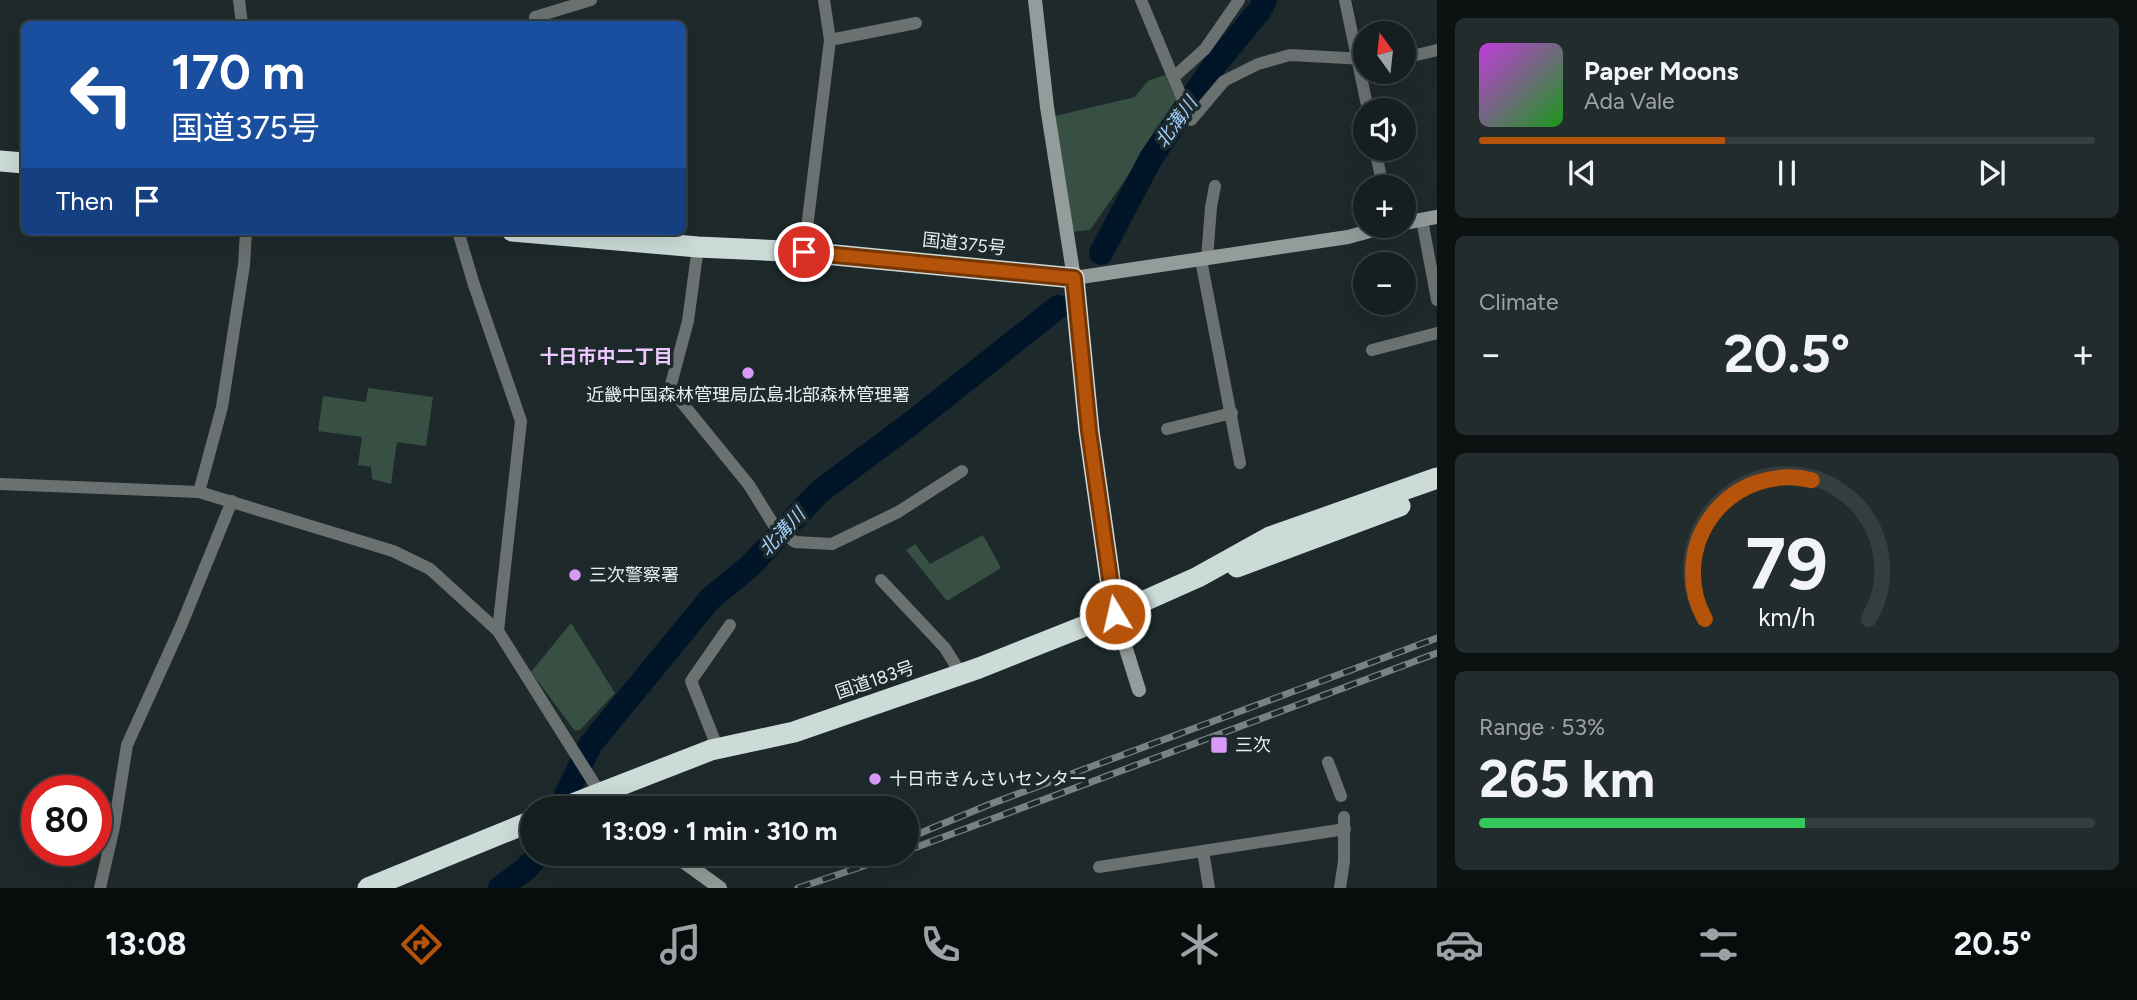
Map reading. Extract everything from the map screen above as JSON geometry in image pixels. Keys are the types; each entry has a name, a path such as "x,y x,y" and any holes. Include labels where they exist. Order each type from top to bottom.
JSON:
{"highway":[{"path":"0,161 21,163"},
{"name":"国道375号","path":"558,235 698,247 804,252 1074,278"},
{"path":"1074,278 1089,431 1115,614"},
{"name":"国道183号","path":"617,796 718,749 794,732 961,674 1115,614 1198,576 1270,537 1437,478"},
{"name":"国道183号","path":"1198,576 1238,567 1437,492"},
{"path":"368,888 520,826"}],"street":[{"path":"239,0 242,21"},
{"path":"535,18 591,0"},
{"path":"804,252 830,40 824,0"},
{"path":"1035,0 1047,107 1074,278 1353,236"},
{"path":"1141,0 1191,120 1224,81 1258,64 1290,55 1353,59"},
{"path":"1174,77 1205,48 1239,0"},
{"path":"1345,0 1353,30"},
{"path":"830,40 916,23"},
{"path":"1416,55 1437,50"},
{"path":"1215,186 1204,260 1240,463"},
{"path":"1416,221 1437,217"},
{"path":"1422,220 1437,300"},
{"path":"200,492 222,407 244,265 246,235"},
{"path":"459,235 521,421 498,631"},
{"path":"698,247 688,321 670,388 749,485 784,533 795,542 810,545 832,544 898,512 962,471"},
{"path":"1372,350 1437,333"},
{"path":"1167,429 1232,413"},
{"path":"0,484 200,492 393,551 430,569 498,631 603,796"},
{"path":"100,888 114,827 127,745 181,626 232,501"},
{"path":"881,580 945,648 961,674"},
{"path":"1115,614 1139,690"},
{"path":"718,749 691,681 730,625"},
{"path":"1328,762 1341,796"},
{"path":"1099,867 1203,851 1344,823 1344,861 1340,888"},
{"path":"1203,851 1209,888"},
{"path":"690,866 720,888"}],"green space":[{"path":"1165,75 1178,104 1090,230 1070,232 1055,116 1135,97 1148,81"},
{"path":"368,388 433,397 426,446 397,442 391,484 372,479 371,467 358,465 362,437 318,431 323,396 366,402"},
{"path":"983,535 1001,568 947,601 906,550 915,544 930,564"},
{"path":"571,623 615,693 581,729 575,731 531,672"}],"waterway":[{"name":"北溝川","path":"1101,253 1151,158 1213,67 1260,10 1265,0"},
{"name":"北溝川","path":"566,796 590,745 710,599 750,566 819,492 909,425 1058,307"},
{"name":"北溝川","path":"500,888 529,866"}],"railway":[{"path":"919,834 988,805 1437,638"},
{"path":"919,846 1437,653"},
{"path":"798,888 863,866"}],"place":[{"name":"近畿中国森林管理局広島北部森林管理署","path":"748,373"},
{"name":"三次警察署","path":"575,575"},
{"name":"三次","path":"1219,745"},
{"name":"十日市きんさいセンター","path":"875,779"}],"district":[{"name":"十日市中二丁目","path":"606,356"}],"route":[{"path":"804,252 1074,278 1089,431 1115,614"}]}
